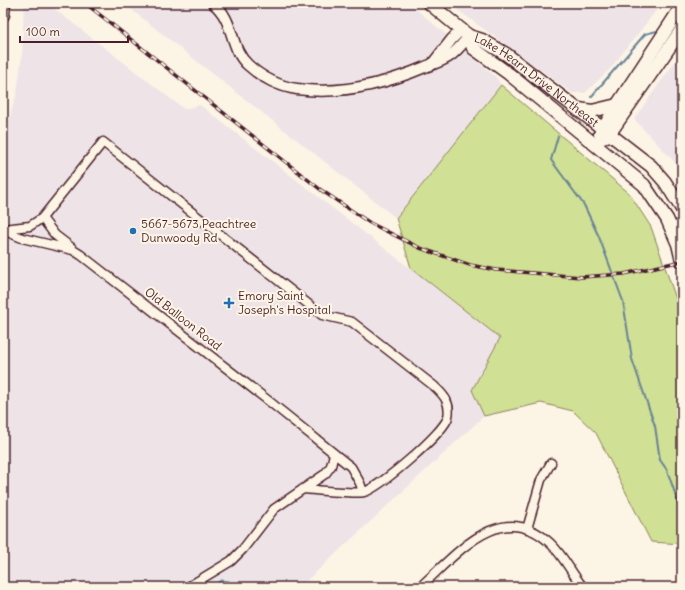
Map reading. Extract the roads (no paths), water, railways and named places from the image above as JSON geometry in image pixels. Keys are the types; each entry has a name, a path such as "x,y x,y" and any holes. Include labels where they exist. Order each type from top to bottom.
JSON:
{"main road":[{"path":"3,15 4,3"},
{"name":"Lake Hearn Drive Northeast","path":"429,3 466,33 482,40 506,54 606,130 658,174 682,209"},
{"path":"621,108 682,6"},
{"path":"596,144 621,108 682,29"},
{"name":"Lake Hearn Drive Northeast","path":"466,33 473,48 509,74 644,185 679,228 682,260"},
{"path":"578,109 592,111 621,108"}],"street":[{"path":"213,3 226,16 240,56 248,65 266,78 281,85 297,89 354,88 382,83 431,64 452,39 466,33"},
{"path":"3,230 30,226 42,218 103,142 322,315 352,322 445,396 447,401 448,417 446,422 429,442 376,486 363,492 303,489"},
{"path":"42,218 55,235 77,252"},
{"name":"Old Balloon Road","path":"3,230 22,238 77,252 351,467 363,492"},
{"path":"188,587 231,561 243,549 274,509 325,474 331,466 334,454"},
{"path":"526,530 541,480 551,463"},
{"path":"420,587 475,539 492,529 505,526 516,526 540,535 562,556 575,578 583,587"}],"water":[{"path":"221,580 229,581 235,587 210,587"}],"waterway":[{"path":"591,97 645,34 661,30"},
{"path":"558,136 551,160 584,205 599,237 623,301 632,359 655,426 660,460 667,470 678,502 682,530"},
{"path":"680,587 682,536"}],"railway":[{"path":"85,3 321,190 370,223 420,248 470,265 496,270 581,277 624,274 682,261"}],"place":[{"name":"5667-5673 Peachtree Dunwoody Rd","path":"133,231"},
{"name":"Emory Saint Joseph's Hospital","path":"229,303"}]}
